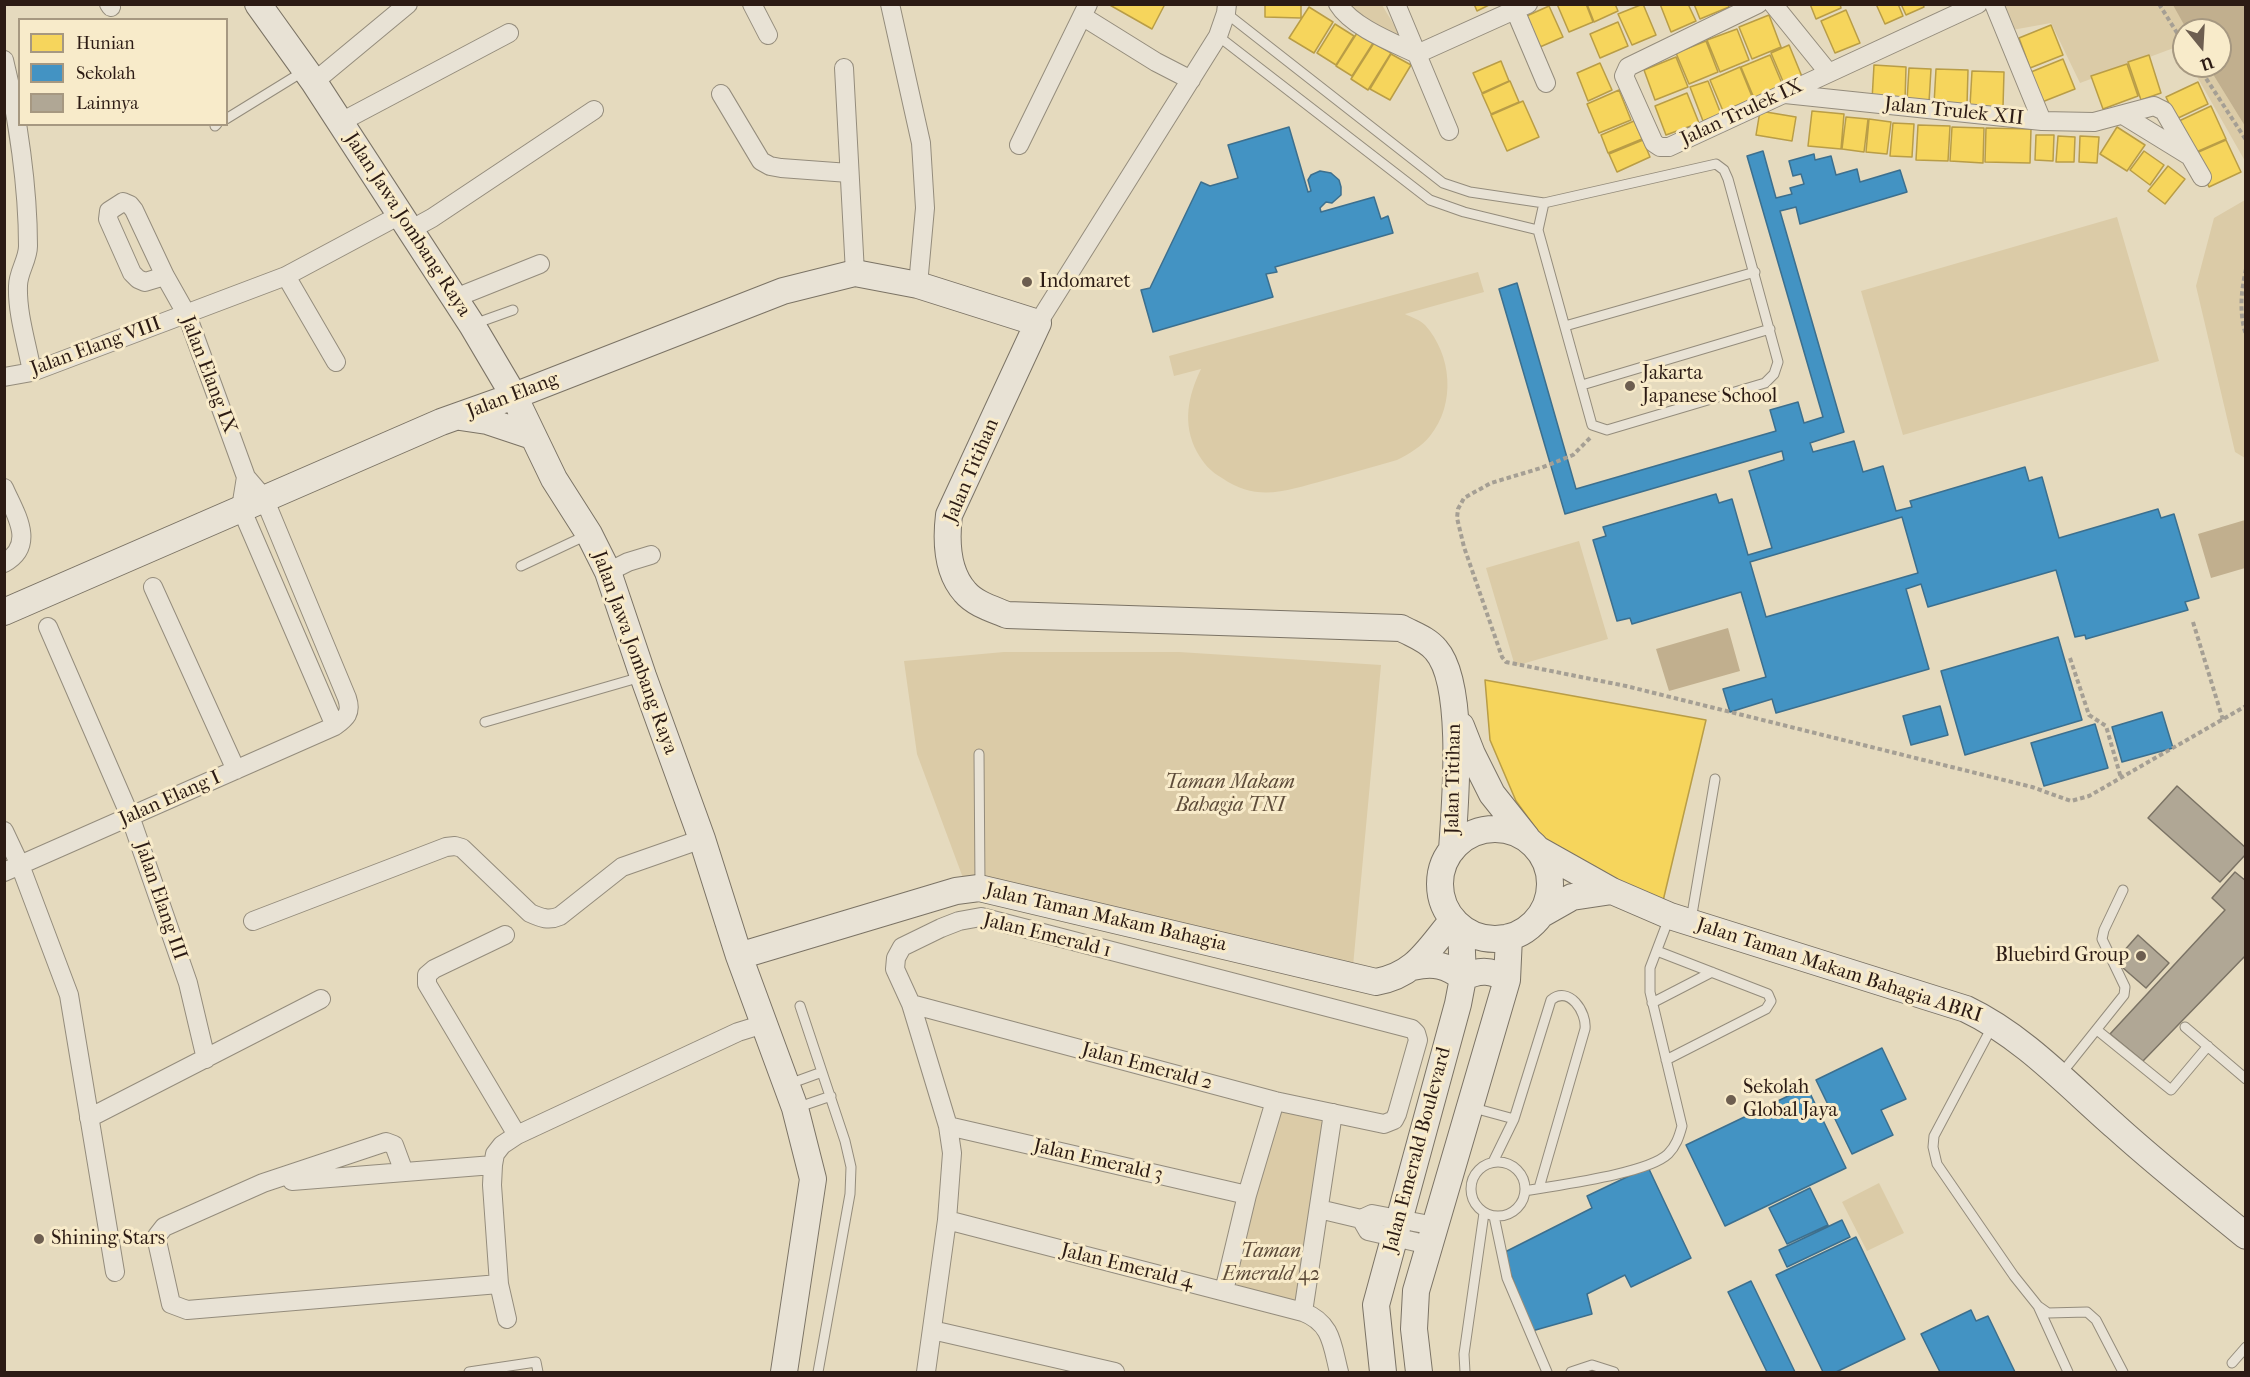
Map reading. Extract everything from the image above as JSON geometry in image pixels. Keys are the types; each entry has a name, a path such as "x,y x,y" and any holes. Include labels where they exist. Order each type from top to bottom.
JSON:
{"main road":[{"name":"Jalan Jawa Jombang Raya","path":"258,4 310,76 472,325 514,396 554,479 590,534 608,572 702,839 739,956 795,1108 813,1179 783,1372"},
{"name":"Jalan Elang","path":"4,612 441,422 514,396 783,291 855,273 918,285 1038,323"},
{"name":"Jalan Titihan","path":"1038,323 949,515 946,536 948,553 954,574 965,593 984,606 1006,615 1401,628 1426,640 1438,651 1453,685 1456,781 1452,850"},
{"path":"457,417 487,421 532,436"},
{"name":"Jalan Titihan","path":"1455,709 1472,754 1492,794 1534,845"},
{"path":"1542,914 1550,888 1549,872 1534,845 1508,831 1483,831 1461,841 1452,850 1444,865 1440,882 1442,899 1457,923 1476,936 1492,939 1522,933 1542,914 1572,897 1612,891"},
{"name":"Jalan Taman Makam Bahagia ABRI","path":"1534,845 1612,891 1680,919 1966,1009 1994,1024 2059,1076 2129,1139 2246,1236"},
{"name":"Jalan Taman Makam Bahagia","path":"739,956 956,891 979,888 1376,982 1402,975 1413,967 1457,923"},
{"name":"Jalan Emerald Boulevard","path":"1383,1372 1376,1305 1463,978 1457,923"},
{"name":"Jalan Emerald Boulevard","path":"1419,1372 1413,1309 1416,1290 1508,980 1509,937"},
{"path":"1413,967 1434,964 1445,966 1463,978 1481,971 1500,975 1508,980"}],"street":[{"path":"310,76 408,4"},
{"path":"752,4 768,35"},
{"path":"890,4 921,143 925,208 918,285"},
{"path":"1338,4 1343,13 1379,36 1418,54 1522,7 1546,83"},
{"path":"1396,4 1449,131"},
{"name":"Jalan Trulek IX","path":"1758,4 1629,67 1624,76 1654,142 1660,147 1669,147 1978,4"},
{"path":"1773,4 1828,72"},
{"path":"1994,4 2042,121"},
{"name":"Jalan Titihan","path":"1038,323 1218,36 1226,9"},
{"path":"1019,145 1085,10 1156,62 1191,80"},
{"path":"339,123 509,33"},
{"path":"4,60 13,97 27,216 28,250 18,282 18,296 32,372"},
{"path":"844,68 855,273"},
{"path":"721,94 761,161 781,168 849,173"},
{"name":"Jalan Trulek XII","path":"1785,94 2042,121 2094,122 2154,106 2164,111 2202,177"},
{"name":"Jalan Elang VIII","path":"4,377 32,372 187,315 286,276 405,223 432,218 594,110"},
{"name":"Jalan Trulek XII","path":"2123,116 2190,156"},
{"path":"455,298 540,264"},
{"name":"Jalan Elang IX","path":"165,276 187,315 246,477 252,503"},
{"path":"286,276 336,362"},
{"path":"4,488 22,531 22,542 18,550 12,559 4,563"},
{"path":"252,503 350,705 347,716 335,726 252,503"},
{"path":"608,572 628,562 651,555"},
{"path":"153,587 236,770"},
{"name":"Jalan Elang III","path":"48,627 130,816 188,983 206,1059"},
{"name":"Jalan Elang I","path":"12,868 335,726"},
{"path":"4,831 12,868 69,994 115,1272"},
{"path":"253,921 455,846 462,848 530,913 541,918 553,919 560,916 622,867 702,839"},
{"name":"Jalan Emerald 1","path":"926,1372 946,1220 952,1153 948,1126 911,1004 895,969 896,958 902,946 959,921 981,917 1412,1029 1418,1040 1397,1114 1394,1120 1384,1124"},
{"path":"506,935 434,969 426,979 517,1135"},
{"path":"89,1118 321,999"},
{"name":"Jalan Emerald 2","path":"911,1004 1275,1101 1384,1124"},
{"path":"507,1319 499,1284 492,1185 495,1154 502,1145 517,1135 738,1032 764,1024"},
{"path":"1224,1291 1247,1196 1275,1101"},
{"path":"1303,1312 1333,1113"},
{"name":"Jalan Emerald 3","path":"948,1126 1247,1196"},
{"path":"404,1173 394,1145 386,1142 263,1183 164,1227 159,1232 157,1241 171,1304 188,1311 499,1284"},
{"path":"263,1183 493,1165"},
{"path":"1319,1209 1360,1219 1368,1231 1396,1228 1432,1236"},
{"name":"Jalan Emerald 4","path":"946,1220 1315,1316 1323,1323 1329,1335 1339,1372"},
{"path":"932,1330 1115,1372"}],"lane":[{"path":"1226,9 1443,183 1470,192 1544,203 1716,164 1724,170 1728,179 1755,272 1778,362 1774,374 1765,383 1607,430 1592,424 1538,230 1544,203"},
{"path":"1218,36 1430,200 1464,212 1538,230"},
{"path":"228,118 310,76"},
{"path":"1464,212 1470,192"},
{"path":"1565,326 1755,272"},
{"path":"472,325 513,310"},
{"path":"1582,385 1770,329"},
{"path":"521,566 590,534"},
{"path":"485,722 643,676"},
{"path":"979,754 979,888"},
{"path":"1525,1191 1641,1168 1666,1155 1678,1142 1682,1126 1652,1003 1650,968 1657,951 1680,919 1715,779"},
{"path":"2059,1076 2124,995 2125,987 2102,939 2123,890"},
{"path":"1657,951 1768,994 1772,1001 1766,1009 1666,1060"},
{"path":"1652,1003 1712,972"},
{"path":"1493,1162 1514,1119 1551,1000 1563,996 1580,1005 1586,1020 1585,1029 1539,1188"},
{"path":"800,1006 831,1096 851,1167 850,1194 818,1372"},
{"path":"1994,1024 1934,1136 1933,1148 1937,1164 2014,1276 2038,1306 2067,1372"},
{"path":"2185,1027 2246,1079"},
{"path":"2097,1029 2171,1090 2208,1046"},
{"path":"786,1084 822,1072"},
{"path":"795,1108 831,1096"},
{"path":"1470,1107 1514,1119"},
{"path":"1493,1162 1509,1164 1522,1175 1525,1191 1522,1202 1515,1210 1505,1215 1494,1216 1484,1213 1473,1200 1471,1184 1478,1170 1493,1162"},
{"path":"1465,1372 1464,1354 1484,1213"},
{"path":"1494,1216 1507,1278 1547,1372"},
{"path":"2038,1306 2048,1312 2087,1312 2096,1320 2122,1372"},
{"path":"2232,1363 2246,1347"},
{"path":"469,1372 536,1362 538,1372"},
{"path":"1572,1372 1592,1365 1614,1372"}],"path":[{"path":"2159,4 2172,25"},
{"path":"2206,78 2246,140"},
{"path":"2246,269 2241,301 2241,321 2246,335"},
{"path":"1600,429 1574,455 1491,483 1464,498 1458,509 1457,518 1464,547 1502,657 1506,662 1650,692 2032,787 2071,801 2089,796 2246,706"},
{"path":"2193,622 2223,720"},
{"path":"2070,658 2089,715 2106,726 2121,778"}],"green space":[{"path":"1340,5 1382,5 1411,53"},
{"path":"2005,5 2245,5 2245,161 2198,78 2232,78 2232,18 2172,18 2172,49 2080,83 2051,23 2012,30"},
{"path":"2245,200 2245,458 2235,452 2196,286 2214,218"},
{"path":"2117,217 2159,361 1903,435 1861,291"},
{"path":"1478,272 1484,292 1405,314 1423,323 1434,337 1441,350 1447,380 1447,395 1438,423 1427,440 1415,450 1397,460 1273,492 1248,490 1235,486 1214,473 1202,460 1192,442 1188,421 1190,400 1201,369 1174,376 1169,356"},
{"path":"1579,541 1608,639 1515,666 1486,568"},
{"name":"Taman Makam Bahagia TNI","path":"1004,652 1179,652 1381,665 1353,966 963,878 917,754 904,661"},
{"name":"Taman Emerald 42","path":"1275,1101 1333,1113 1303,1312 1224,1291"},
{"path":"1879,1183 1904,1233 1867,1251 1842,1202"}],"shaded area":[{"path":"2173,5 2245,5 2245,126 2215,78 2232,78 2232,18 2180,18"},
{"path":"2245,520 2245,568 2211,578 2198,534"},
{"path":"1728,628 1740,671 1669,691 1656,649"}],"building: Hunian":[{"path":"1108,4 1165,4 1152,29"},
{"path":"1265,4 1301,4 1301,18 1265,17"},
{"path":"1474,4 1491,4 1477,11"},
{"path":"1557,4 1586,4 1593,22 1569,32"},
{"path":"1587,4 1615,4 1618,11 1594,22"},
{"path":"1643,4 1656,35 1632,45 1618,14"},
{"path":"1660,4 1688,4 1696,21 1671,32"},
{"path":"1694,4 1728,4 1729,7 1700,19"},
{"path":"1810,4 1840,4 1841,8 1816,19"},
{"path":"1876,4 1898,4 1903,16 1885,24"},
{"path":"1901,4 1923,4 1924,7 1906,15"},
{"path":"1549,6 1563,37 1533,50 1520,19"},
{"path":"1309,7 1333,22 1314,53 1289,38"},
{"path":"1846,10 1860,43 1835,53 1821,21"},
{"path":"1769,15 1781,47 1752,59 1739,27"},
{"path":"1618,22 1628,46 1600,58 1590,34"},
{"path":"1335,24 1354,36 1336,65 1317,53"},
{"path":"2051,25 2063,55 2030,68 2019,38"},
{"path":"1737,29 1749,60 1720,72 1707,40"},
{"path":"1357,33 1373,43 1352,76 1336,66"},
{"path":"1706,41 1718,72 1689,84 1676,53"},
{"path":"1374,43 1391,53 1368,90 1351,79"},
{"path":"1789,45 1803,79 1785,86 1771,53"},
{"path":"1391,54 1411,65 1390,100 1370,89"},
{"path":"1770,55 1783,86 1754,98 1741,67"},
{"path":"2149,55 2161,93 2141,100 2128,62"},
{"path":"1676,57 1688,87 1655,100 1644,70"},
{"path":"2063,59 2075,89 2042,102 2031,72"},
{"path":"1501,61 1509,81 1482,93 1473,73"},
{"path":"1600,63 1612,90 1588,101 1577,73"},
{"path":"2127,64 2138,96 2103,109 2091,76"},
{"path":"1874,65 1906,67 1905,101 1872,100"},
{"path":"1740,67 1753,99 1723,111 1710,80"},
{"path":"1909,68 1931,69 1929,102 1907,101"},
{"path":"1936,69 1968,70 1967,105 1934,104"},
{"path":"1972,71 2004,72 2003,107 1970,106"},
{"path":"1510,81 1519,102 1491,114 1482,94"},
{"path":"1708,81 1721,114 1703,121 1690,87"},
{"path":"2198,82 2208,104 2176,119 2166,97"},
{"path":"1619,90 1631,120 1599,133 1587,104"},
{"path":"1687,93 1699,123 1666,135 1655,106"},
{"path":"1523,101 1539,137 1507,151 1491,115"},
{"path":"2211,106 2226,139 2194,153 2179,121"},
{"path":"1760,111 1796,117 1792,141 1756,135"},
{"path":"1812,111 1844,114 1841,149 1808,146"},
{"path":"1846,117 1868,119 1864,152 1842,149"},
{"path":"1869,119 1891,122 1887,154 1866,152"},
{"path":"1634,121 1642,139 1608,153 1601,135"},
{"path":"1893,123 1914,124 1912,157 1890,156"},
{"path":"1918,125 1950,126 1948,161 1916,160"},
{"path":"1952,127 1984,128 1983,163 1950,161"},
{"path":"2117,127 2145,145 2127,171 2100,154"},
{"path":"1986,128 2031,129 2030,163 1985,162"},
{"path":"2036,135 2054,135 2053,161 2035,160"},
{"path":"2058,136 2075,137 2074,162 2056,162"},
{"path":"2080,136 2099,137 2097,163 2079,162"},
{"path":"1643,140 1650,157 1617,172 1609,154"},
{"path":"2226,140 2241,172 2209,187 2194,154"},
{"path":"2144,151 2164,165 2150,185 2130,170"},
{"path":"2168,166 2185,179 2165,204 2148,191"},
{"path":"1485,680 1706,720 1663,901 1567,858 1545,841 1516,801 1490,740"}],"building: Sekolah":[{"path":"1289,127 1308,192 1311,191 1308,180 1311,175 1320,171 1331,173 1339,180 1341,195 1332,203 1326,202 1320,208 1321,212 1374,197 1381,219 1388,216 1393,233 1275,267 1277,272 1266,274 1273,297 1153,332 1141,290 1150,288 1201,182 1210,186 1238,178 1228,145"},
{"path":"1763,151 1776,198 1792,194 1790,188 1804,184 1801,174 1793,176 1789,161 1814,154 1815,160 1831,156 1836,175 1857,169 1860,182 1900,170 1907,192 1800,224 1796,207 1780,211 1844,432 1810,443 1813,452 1854,441 1863,472 1883,466 1896,511 1912,507 1910,501 2025,467 2029,481 2042,477 2059,538 2158,509 2161,518 2174,514 2199,598 2185,602 2188,610 2086,639 2085,635 2075,637 2056,570 1928,607 1921,584 1906,589 1929,669 1776,713 1772,699 1730,712 1723,689 1766,677 1741,592 1632,624 1630,618 1617,621 1593,540 1606,536 1603,527 1716,494 1719,503 1732,499 1748,555 1772,548 1749,471 1784,460 1782,451 1565,514 1499,289 1517,283 1576,489 1776,431 1770,410 1798,402 1804,423 1823,417 1747,156","holes":["1902,517 1918,573 1766,617 1750,562"]},
{"path":"2058,637 2082,720 1965,755 1941,671"},
{"path":"1940,706 1948,735 1911,745 1903,716"},
{"path":"2162,712 2173,748 2122,762 2112,727"},
{"path":"2095,724 2108,768 2044,786 2031,743"},
{"path":"1882,1048 1906,1099 1881,1110 1893,1135 1852,1154 1816,1080"},
{"path":"1807,1087 1846,1168 1725,1226 1686,1145"},
{"path":"1648,1167 1691,1258 1631,1287 1625,1275 1587,1294 1592,1314 1532,1331 1503,1253 1592,1208 1587,1196"},
{"path":"1810,1188 1828,1225 1787,1244 1769,1208"},
{"path":"1842,1220 1850,1237 1787,1267 1779,1250"},
{"path":"1856,1237 1905,1339 1836,1372 1823,1372 1776,1275"},
{"path":"1751,1281 1795,1372 1767,1372 1728,1292"},
{"path":"1971,1310 1976,1321 1988,1316 2015,1372 1940,1372 1921,1334"}],"building: Lainnya":[{"path":"2177,786 2246,848 2246,854 2220,882 2148,818"},
{"path":"2235,872 2246,881 2246,955 2143,1061 2110,1034 2225,910 2212,898"},
{"path":"2138,935 2169,963 2146,988 2115,961"}],"place":[{"name":"Indomaret","path":"1027,282"},
{"name":"Jakarta Japanese School","path":"1630,386"},
{"name":"Bluebird Group","path":"2141,956"},
{"name":"Sekolah Global Jaya","path":"1731,1100"},
{"name":"Shining Stars","path":"39,1239"}]}
